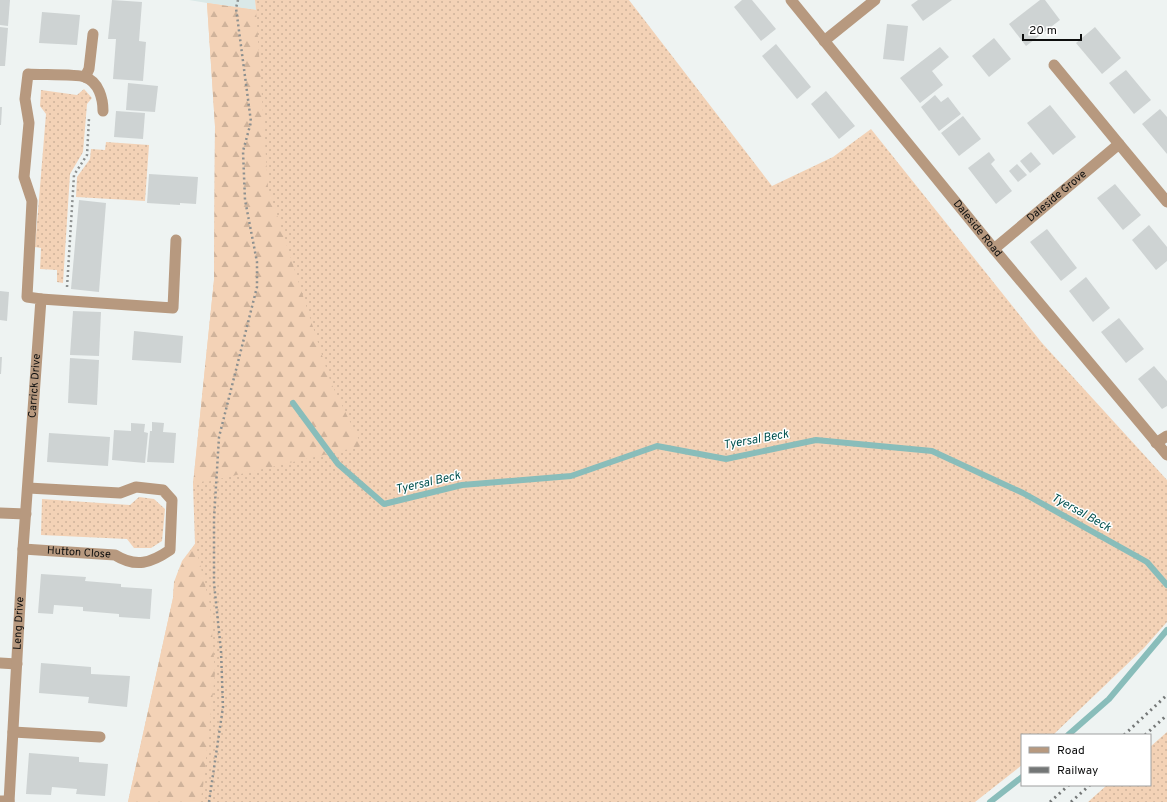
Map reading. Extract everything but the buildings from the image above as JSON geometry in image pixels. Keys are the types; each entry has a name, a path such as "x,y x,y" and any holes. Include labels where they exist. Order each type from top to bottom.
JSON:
{"street":[{"name":"Daleside Road","path":"791,0 994,249 1156,443 1167,454"},
{"path":"824,41 875,0"},
{"path":"85,77 89,69 93,34"},
{"path":"1054,65 1167,202"},
{"path":"103,111 103,98 96,85 85,77 28,74 25,99 29,123 24,177 32,201 27,297 174,308 176,240"},
{"name":"Daleside Grove","path":"994,249 1119,144"},
{"name":"Carrick Drive","path":"26,514 42,299"},
{"path":"1156,443 1167,436"},
{"name":"Hutton Close","path":"23,550 115,555 127,562 153,561 170,550 172,500 163,490 136,487 120,493 28,488"},
{"path":"0,513 26,514"},
{"name":"Leng Drive","path":"6,801 13,732 26,514"},
{"path":"0,664 17,664"},
{"path":"13,732 100,737"}],"path":[{"path":"209,802 223,707 221,652 214,583 214,519 219,437 257,287 257,262 245,200 243,151 252,122 236,8 238,0"},
{"path":"66,301 74,174 87,155 89,111 103,111"}],"shaded area":[{"path":"189,0 255,0 256,10 207,3"}],"green space":[{"path":"255,0 629,0 772,186 833,157 871,129 1042,343 1167,480 1167,622 1144,648 1054,734 1021,734 1021,766 975,802 128,802 173,598 174,582 182,561 195,544 193,484 214,280 215,126 207,3 256,10"},
{"path":"207,3 256,10 268,187 331,383 362,446 193,485 214,280 215,126"},
{"path":"84,89 92,98 87,104 83,152 70,174 63,283 57,282 57,270 40,269 41,248 35,247 46,114 40,106 41,90 77,95"},
{"path":"106,142 149,145 145,201 76,197 77,177 90,159 91,149 105,150"},
{"path":"139,497 154,499 165,509 162,541 151,548 134,548 127,539 41,535 42,499 130,505"},
{"path":"195,544 210,605 215,673 203,787 200,802 128,802 175,583 183,563"},
{"path":"1167,732 1167,802 1088,802 1106,786 1151,786 1151,746"}],"waterway":[{"name":"Tyersal Beck","path":"293,403 338,464 384,504 462,485 571,476 657,446 726,459 816,440 932,451 1023,493 1147,562 1167,585"},
{"name":"Tyersal Beck","path":"1069,734 1109,699 1167,630"},
{"name":"Tyersal Beck","path":"990,802 1021,778"}],"railway":[{"path":"1125,734 1167,695"},
{"path":"1146,734 1167,715"},
{"path":"1050,802 1068,786"},
{"path":"1071,802 1089,786"}]}
